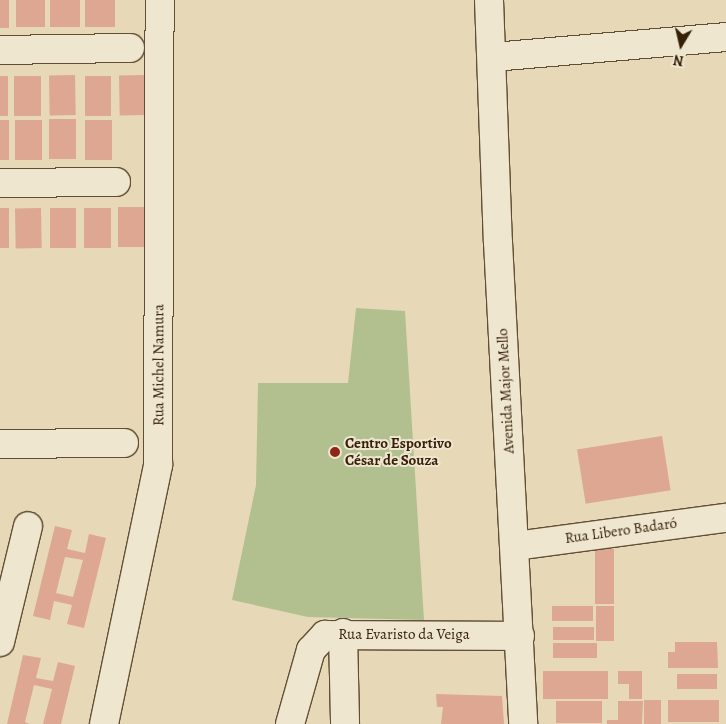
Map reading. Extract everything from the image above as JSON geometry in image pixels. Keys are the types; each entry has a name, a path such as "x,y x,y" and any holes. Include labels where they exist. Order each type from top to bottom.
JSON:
{"street":[{"name":"Rua Michel Namura","path":"104,724 158,465 160,0"},
{"name":"Avenida Major Mello","path":"490,0 498,242 520,636 523,724"},
{"path":"493,57 726,37"},
{"path":"0,50 130,48"},
{"path":"0,183 116,182"},
{"path":"0,444 124,443"},
{"name":"Rua Libero Badaró","path":"515,546 726,518"},
{"path":"0,642 28,526"},
{"path":"343,633 345,724"},
{"name":"Rua Evaristo da Veiga","path":"290,724 312,650 325,635 343,633 520,636"}],"green space":[{"name":"Centro Esportivo César de Souza","path":"356,308 405,311 424,620 308,617 232,600 256,485 258,383 348,383"}],"building":[{"path":"0,0 9,0 9,28 0,28"},
{"path":"16,0 45,0 45,27 16,27"},
{"path":"50,0 80,0 80,27 50,27"},
{"path":"85,0 115,0 115,27 85,27"},
{"path":"49,75 75,75 76,115 50,115"},
{"path":"119,75 146,75 147,115 120,115"},
{"path":"0,76 8,76 8,116 0,116"},
{"path":"14,76 41,76 41,116 14,116"},
{"path":"85,76 111,76 111,116 85,116"},
{"path":"49,119 76,119 76,159 49,159"},
{"path":"0,120 9,120 9,160 0,160"},
{"path":"15,120 42,120 42,160 15,160"},
{"path":"85,120 112,120 112,160 85,160"},
{"path":"118,207 145,207 145,247 118,247"},
{"path":"0,208 9,208 9,248 0,248"},
{"path":"15,208 41,208 42,248 16,248"},
{"path":"50,208 76,208 76,248 50,248"},
{"path":"84,208 111,208 111,248 84,248"},
{"path":"662,436 671,490 586,504 577,449"},
{"path":"55,526 72,530 67,549 85,553 89,534 106,538 84,628 67,624 72,605 54,601 50,620 33,616","holes":["65,557 83,560 73,597 56,593"]},
{"path":"595,549 614,549 614,604 595,604"},
{"path":"552,606 593,606 593,621 552,621"},
{"path":"596,606 614,606 614,641 596,641"},
{"path":"553,627 594,627 594,640 553,640"},
{"path":"675,642 717,642 718,668 668,668 668,652 675,652"},
{"path":"553,643 597,643 597,658 553,658"},
{"path":"23,655 41,658 36,678 53,681 58,662 75,666 61,724 43,724 52,689 34,685 25,722 29,724 7,724"},
{"path":"543,671 608,671 608,699 543,699"},
{"path":"618,671 642,671 642,699 629,699 629,684 618,684"},
{"path":"677,674 717,674 717,689 677,689"},
{"path":"436,694 502,696 504,724 441,724 443,707 437,707"},
{"path":"644,700 661,700 661,724 644,724"},
{"path":"668,700 719,700 719,722 668,722"},
{"path":"556,701 602,701 602,723 556,723"},
{"path":"618,701 643,701 642,724 607,724 607,720 618,720"}],"place":[{"name":"Centro Esportivo César de Souza","path":"335,452"}]}
